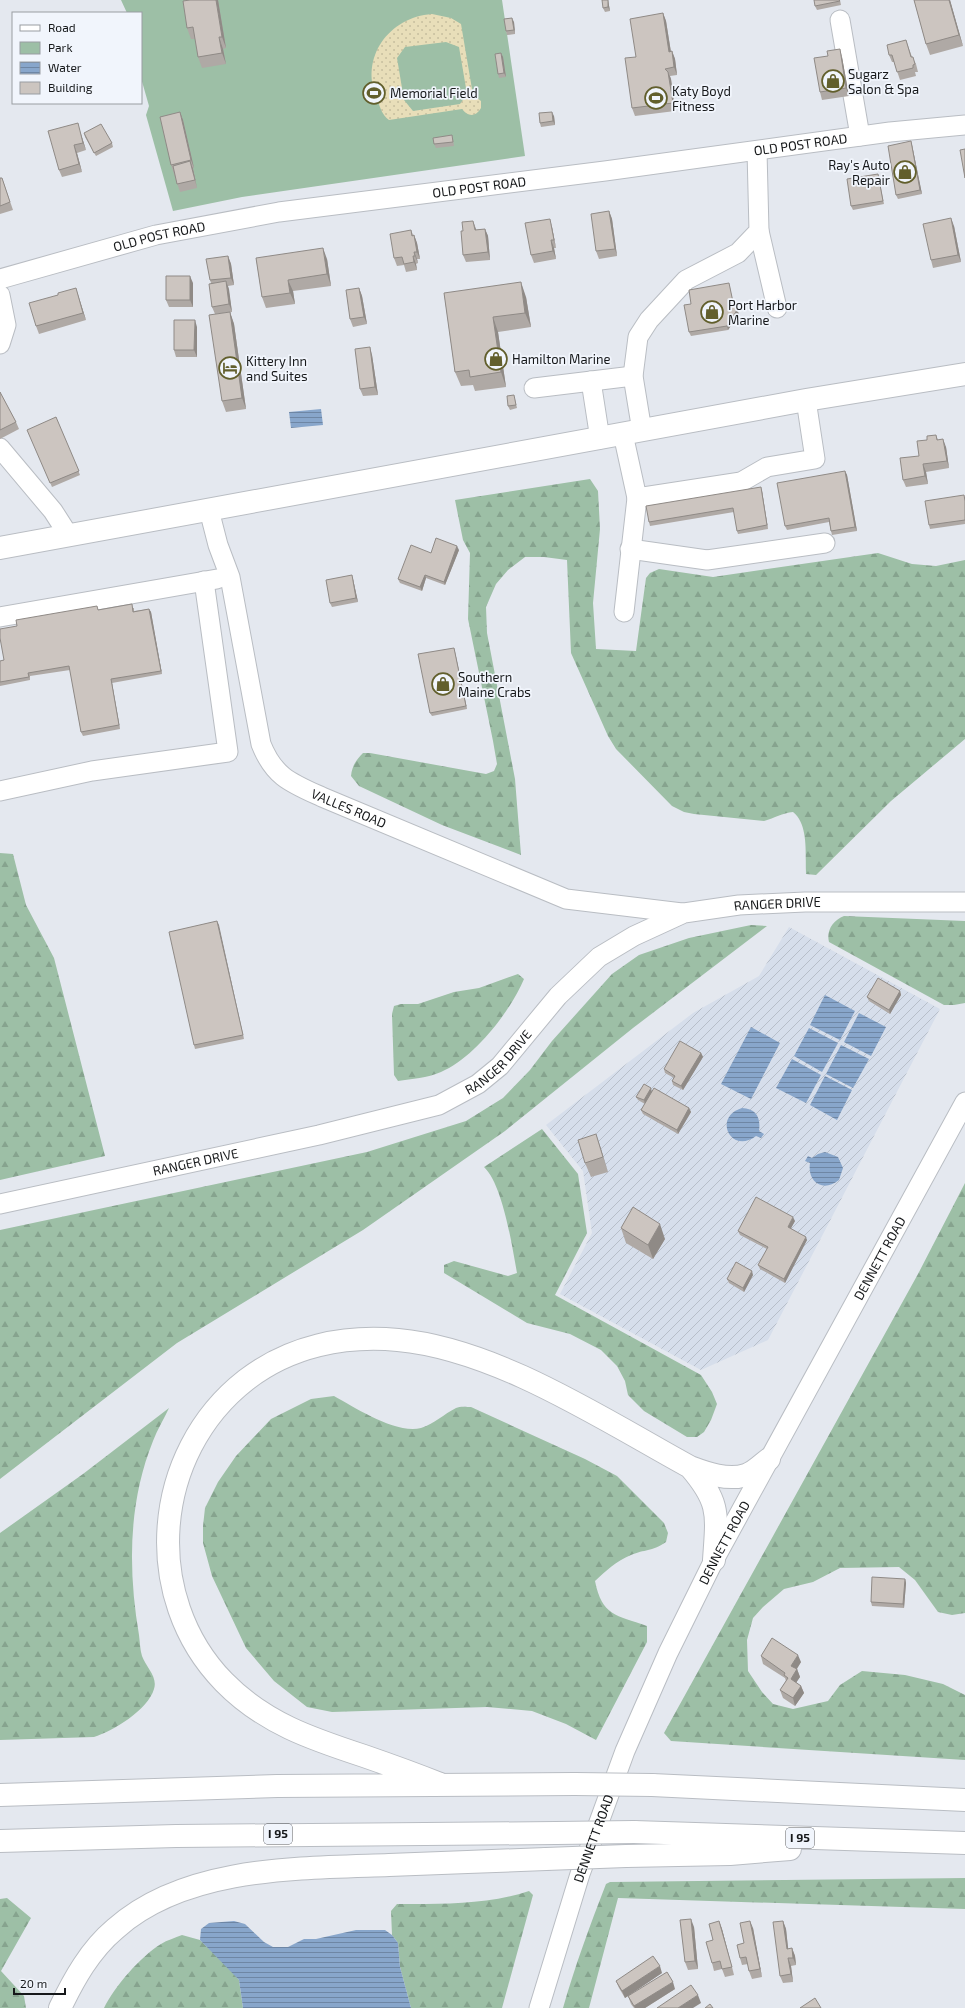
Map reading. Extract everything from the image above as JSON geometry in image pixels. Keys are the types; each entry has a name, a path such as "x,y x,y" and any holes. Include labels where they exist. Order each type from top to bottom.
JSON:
{"main road":[{"path":"0,548 633,433 806,400 965,374"},
{"path":"440,1784 300,1734 274,1721 248,1704 224,1682 205,1660 192,1638 181,1615 172,1586 168,1557 168,1530 171,1498 179,1471 192,1443 209,1419 227,1398 247,1380 271,1364 295,1353 321,1344 346,1340 400,1340 469,1355 540,1385 690,1467 706,1473 738,1477 747,1475 769,1459"},
{"path":"690,1467 712,1496 717,1531 714,1560"},
{"path":"0,1795 277,1786 575,1784 652,1785 965,1800"},
{"name":"I 95","path":"0,1841 176,1836 634,1832 916,1840 965,1843"},
{"path":"60,2008 78,1972 115,1929 139,1911 163,1898 191,1888 262,1871 296,1868 626,1856 730,1854 916,1840"}],"street":[{"path":"840,20 860,136"},
{"name":"OLD POST ROAD","path":"0,279 156,235 272,214 860,136 965,125"},
{"path":"757,150 759,231 777,308"},
{"path":"624,612 637,498 633,433 633,376 638,337 649,320 686,280 738,253 759,231"},
{"path":"0,295 6,325 0,344"},
{"path":"534,388 633,376"},
{"path":"591,381 600,439"},
{"path":"637,498 741,482 767,467 815,459 806,400"},
{"path":"0,448 53,511 69,536"},
{"name":"VALLES ROAD","path":"209,510 218,545 230,576 261,744 266,758 277,772 296,785 322,797 566,899 684,913"},
{"path":"630,549 707,560 825,543"},
{"path":"0,617 230,576"},
{"path":"0,791 92,771 228,752 204,581"},
{"name":"RANGER DRIVE","path":"0,1204 319,1136 439,1105 478,1084 500,1066 558,996 600,957 634,936 684,913 739,905 805,902 965,902"},
{"name":"DENNETT ROAD","path":"539,2008 580,1874 625,1751 668,1653 714,1560 965,1102"}],"shaded area":[{"path":"789,927 940,1009 768,1340 701,1370 560,1294 592,1233 583,1171 546,1125 693,1013 759,976"}],"green space":[{"path":"121,0 502,0 525,156 242,197 173,211 146,115 149,106 142,82 142,12 127,12"},
{"path":"590,479 598,491 600,529 593,603 596,649 636,651 646,578 650,573 659,569 713,577 878,553 912,564 936,566 965,560 965,739 891,801 816,875 806,874 804,832 802,824 793,812 785,813 764,821 684,812 672,806 616,749 608,736 571,653 567,560 544,557 525,557 508,570 496,584 486,607 487,633 515,779 521,855 442,825 359,786 351,776 355,763 363,753 486,774 494,771 497,764 468,619 470,553 463,540 455,500"},
{"path":"0,853 13,854 26,905 54,958 105,1156 0,1180"},
{"path":"844,916 965,921 965,1003 944,1005 829,942 828,938 831,926"},
{"path":"751,925 767,926 633,1028 505,1131 363,1230 177,1343 0,1479 0,1230 367,1152 466,1121 503,1098 530,1070 552,1041 612,974 639,955 689,938"},
{"path":"518,974 524,979 510,1005 490,1033 466,1056 436,1074 398,1081 394,1075 392,1014 394,1006 401,1004 418,1004 454,992 479,988"},
{"path":"542,1129 578,1174 587,1233 555,1295 701,1375 712,1392 717,1404 711,1420 704,1432 697,1437 687,1437 644,1411 628,1395 625,1381 617,1366 601,1350 570,1334 527,1323 444,1273 444,1265 454,1261 508,1276 517,1273 506,1217 496,1187 491,1176 484,1167"},
{"path":"965,1183 965,1613 952,1615 938,1612 915,1580 899,1567 840,1568 813,1582 784,1589 763,1607 753,1618 747,1640 748,1671 762,1692 773,1704 793,1709 828,1701 840,1685 862,1671 905,1675 943,1684 965,1695 965,1760 671,1741 664,1733 918,1274"},
{"path":"334,1396 376,1419 388,1424 411,1429 426,1426 458,1407 471,1407 585,1459 617,1476 664,1523 668,1533 666,1542 652,1549 626,1557 612,1566 595,1581 598,1593 606,1608 619,1616 647,1626 647,1642 596,1740 566,1724 532,1711 487,1707 332,1712 307,1707 274,1681 246,1648 212,1576 203,1543 205,1508 218,1482 236,1456 271,1419 311,1399"},
{"path":"169,1408 155,1437 145,1464 139,1488 132,1537 133,1586 141,1651 142,1656 153,1676 155,1685 150,1697 145,1705 129,1719 111,1730 94,1737 0,1740 0,1533 83,1474"},
{"path":"965,1878 965,1909 618,1898 589,2008 563,2008 594,1915 606,1884 610,1882"},
{"path":"529,1891 533,1895 502,2008 411,2008 400,1967 398,1943 392,1935 391,1911 397,1904 464,1903 497,1899"},
{"path":"7,1898 31,1918 1,1971 24,1996 26,2008 0,2008 0,1899"},
{"path":"182,1935 200,1940 229,1968 239,1980 243,2008 104,2008 121,1982 145,1956 168,1940"}],"sand":[{"path":"432,14 451,18 461,24 473,95 481,101 481,108 477,113 469,115 462,109 389,120 383,113 372,84 372,69 375,55 382,42 391,31 403,23 417,17","holes":["446,42 459,47 467,94 460,104 413,111 404,100 397,58 405,47"]}],"water":[{"path":"321,409 323,425 291,428 289,412"},
{"path":"825,995 855,1011 840,1040 810,1025"},
{"path":"859,1013 886,1027 871,1056 844,1042"},
{"path":"751,1027 780,1043 751,1099 721,1084"},
{"path":"809,1028 838,1043 822,1072 794,1056"},
{"path":"841,1045 869,1059 853,1088 826,1074"},
{"path":"792,1059 821,1075 806,1103 776,1088"},
{"path":"825,1076 852,1090 837,1120 810,1105"},
{"path":"742,1108 751,1110 758,1118 759,1131 764,1134 761,1138 756,1136 747,1141 739,1141 733,1138 728,1132 728,1119 733,1113"},
{"path":"825,1152 838,1157 843,1168 839,1180 827,1186 817,1184 811,1176 810,1163 805,1161 808,1156 812,1158"},
{"path":"234,1921 245,1924 264,1942 273,1947 288,1947 304,1939 316,1939 356,1930 385,1930 392,1935 398,1943 400,1967 411,2008 243,2008 239,1980 200,1940 201,1929 209,1923"}],"building":[{"path":"216,0 222,37 219,37 222,53 198,57 193,27 187,28 183,1"},
{"path":"602,0 608,0 608,7 603,8"},
{"path":"814,0 839,0 840,1 815,6"},
{"path":"914,0 949,0 959,35 926,44"},
{"path":"663,13 669,52 672,51 674,67 665,69 668,72 673,103 632,108 625,58 636,57 630,19"},
{"path":"512,18 514,30 506,31 504,19"},
{"path":"906,40 911,57 913,57 915,64 913,65 913,68 897,72 892,55 889,55 887,45"},
{"name":"Sugarz Salon & Spa","path":"840,49 846,88 820,92 814,58 828,56 827,51"},
{"path":"501,53 504,73 498,74 495,54"},
{"path":"180,112 191,160 171,165 160,117"},
{"path":"552,112 553,121 540,123 539,113"},
{"path":"78,123 83,143 74,145 79,164 59,170 48,131"},
{"path":"101,124 112,143 94,153 84,133"},
{"path":"452,135 453,142 434,144 433,138"},
{"name":"Ray's Auto Repair","path":"911,141 920,190 896,195 888,146"},
{"path":"965,149 965,178 960,150"},
{"path":"190,161 195,180 177,184 173,166"},
{"path":"878,174 883,201 851,206 847,179"},
{"path":"0,178 2,178 10,202 0,206"},
{"path":"609,211 615,249 596,251 591,214"},
{"path":"951,218 958,255 931,260 923,224"},
{"path":"550,219 554,240 551,240 553,251 531,255 525,223"},
{"path":"473,221 475,230 485,229 488,252 463,255 461,231 463,231 462,222"},
{"path":"411,230 412,236 414,235 417,252 414,252 414,262 404,264 402,257 394,258 390,234"},
{"path":"323,248 327,274 288,280 290,293 262,297 256,258"},
{"path":"228,256 231,278 210,280 206,259"},
{"path":"166,276 190,276 190,300 166,300"},
{"path":"226,281 229,304 212,307 209,284"},
{"path":"521,282 525,313 493,317 501,372 470,377 469,370 455,372 444,293"},
{"name":"Port Harbor Marine","path":"729,283 733,302 737,310 727,326 689,332 684,305 691,304 689,290"},
{"path":"76,288 83,313 36,326 29,303"},
{"path":"359,288 364,317 350,319 346,290"},
{"name":"Kittery Inn and Suites","path":"230,312 242,398 222,401 209,315"},
{"path":"174,320 195,320 194,350 174,350"},
{"path":"370,347 375,387 360,389 355,349"},
{"path":"0,392 16,422 0,430"},
{"path":"514,395 516,405 508,406 507,396"},
{"path":"56,417 79,471 50,483 27,430"},
{"path":"936,435 937,440 943,439 947,461 923,464 925,476 903,480 900,458 919,456 917,441 927,440 927,436"},
{"path":"845,471 855,527 831,531 829,518 785,526 777,483"},
{"path":"761,487 767,525 737,531 733,508 649,522 646,506"},
{"path":"964,495 965,520 929,525 925,501"},
{"path":"436,538 457,546 444,582 425,575 420,587 398,579 411,545 431,553"},
{"path":"352,575 356,598 330,603 326,580"},
{"path":"132,604 133,612 149,609 161,671 111,679 119,725 81,732 69,666 28,673 29,677 0,682 0,661 4,660 0,629 17,626 16,620 97,606 98,610"},
{"name":"Southern Maine Crabs","path":"454,648 466,706 430,713 418,654"},
{"path":"217,921 243,1035 194,1045 169,932"},
{"path":"878,978 900,991 889,1010 867,997"},
{"path":"680,1041 701,1053 681,1086 672,1081 675,1076 664,1069"},
{"path":"644,1084 651,1088 644,1100 636,1097"},
{"path":"654,1088 689,1108 677,1130 641,1110"},
{"path":"596,1134 603,1157 585,1163 578,1140"},
{"path":"756,1197 793,1217 788,1227 806,1237 784,1279 758,1265 768,1247 738,1231"},
{"path":"633,1207 660,1224 648,1245 621,1228"},
{"path":"736,1262 752,1271 743,1288 727,1279"},
{"path":"872,1577 905,1579 903,1604 871,1602"},
{"path":"772,1638 798,1655 791,1666 797,1669 791,1679 801,1686 793,1698 780,1690 788,1678 784,1675 785,1673 761,1656"},
{"path":"691,1919 695,1961 685,1962 680,1920"},
{"path":"719,1921 732,1967 722,1969 720,1961 712,1963 706,1942 713,1940 709,1924"},
{"path":"750,1921 760,1969 749,1971 746,1957 740,1958 737,1945 744,1943 740,1923"},
{"path":"783,1921 787,1949 792,1948 793,1958 788,1958 791,1974 780,1976 773,1922"},
{"path":"653,1956 660,1966 622,1991 616,1981"},
{"path":"667,1972 673,1982 634,2006 628,1996"},
{"path":"691,1985 698,1995 678,2008 657,2008"},
{"path":"815,1998 821,2008 800,2008"},
{"path":"710,2004 713,2008 705,2008"}],"place":[{"name":"Sugarz Salon & Spa","path":"833,81"},
{"name":"Memorial Field","path":"374,93"},
{"name":"Katy Boyd Fitness","path":"656,98"},
{"name":"Ray's Auto Repair","path":"905,172"},
{"name":"Port Harbor Marine","path":"712,312"},
{"name":"Hamilton Marine","path":"496,359"},
{"name":"Kittery Inn and Suites","path":"230,368"},
{"name":"Southern Maine Crabs","path":"443,684"}]}
